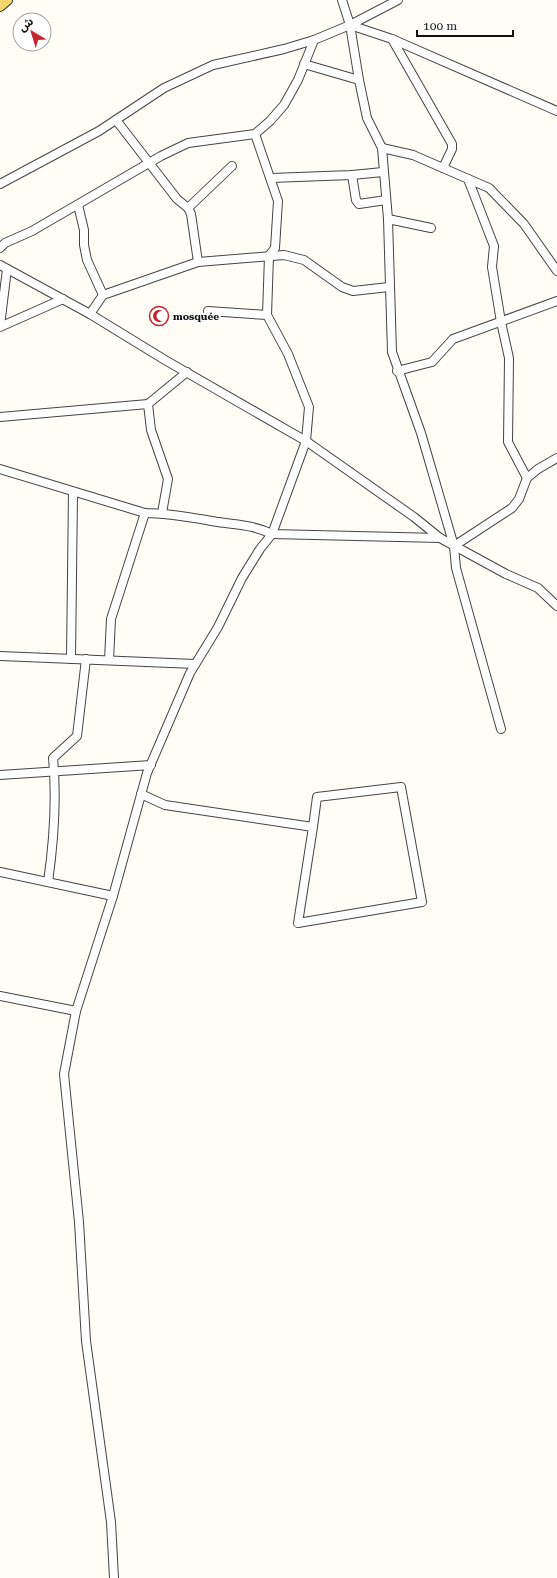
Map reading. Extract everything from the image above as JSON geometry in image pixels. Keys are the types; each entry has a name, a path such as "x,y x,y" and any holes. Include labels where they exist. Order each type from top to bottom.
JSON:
{"main road":[{"path":"0,6 7,0"}],"street":[{"path":"342,0 350,25 359,80 368,118 382,148 388,219 392,352 397,371 421,433 454,546 456,568 501,729"},
{"path":"0,184 99,131 164,88 213,65 284,49 314,40 350,25 398,0"},
{"path":"350,25 392,39 557,110"},
{"path":"392,39 452,144 452,149 443,168"},
{"path":"0,248 4,243 32,231 150,162 188,144 254,134 270,121 284,105 298,80 314,40"},
{"path":"304,64 359,80"},
{"path":"116,120 150,162 177,199 188,208 192,214 198,262"},
{"path":"114,1578 111,1522 86,1341 79,1222 64,1074 76,1011 113,896 150,764 196,664 218,627 242,578 260,549 272,534 306,441 309,407 288,354 267,315 269,256 275,248 278,201 254,134"},
{"path":"382,148 413,155 489,188 524,224 557,271"},
{"path":"188,208 232,166"},
{"path":"271,178 352,175 383,172"},
{"path":"352,175 356,200 359,204 386,200"},
{"path":"468,179 494,246 492,267 510,370 507,430 508,442 527,478"},
{"path":"78,205 84,230 84,244 87,260 103,295"},
{"path":"388,219 431,228"},
{"path":"90,314 103,295 198,262 284,255 304,260 342,287 353,291 389,287"},
{"path":"63,299 0,326 4,267 63,299 90,314 306,441 414,517 440,538 538,588 557,606"},
{"path":"397,371 432,362 453,339 557,301"},
{"path":"208,311 267,315"},
{"path":"0,417 148,404 187,372"},
{"path":"148,404 151,430 168,479 162,513"},
{"path":"454,546 512,508 519,499 527,478 538,469 557,458"},
{"path":"0,469 145,513 162,513 253,526 272,534 440,538"},
{"path":"71,659 73,492"},
{"path":"109,660 111,619 145,513"},
{"path":"0,656 196,664"},
{"path":"48,882 54,842 56,793 53,758 77,736 86,660"},
{"path":"0,775 150,764"},
{"path":"401,787 422,902 298,923 313,827 317,797 401,787"},
{"path":"141,794 166,805 313,827"},
{"path":"0,872 113,896"},
{"path":"0,996 76,1011"}],"place":[{"name":"mosquée","path":"159,316"}]}
